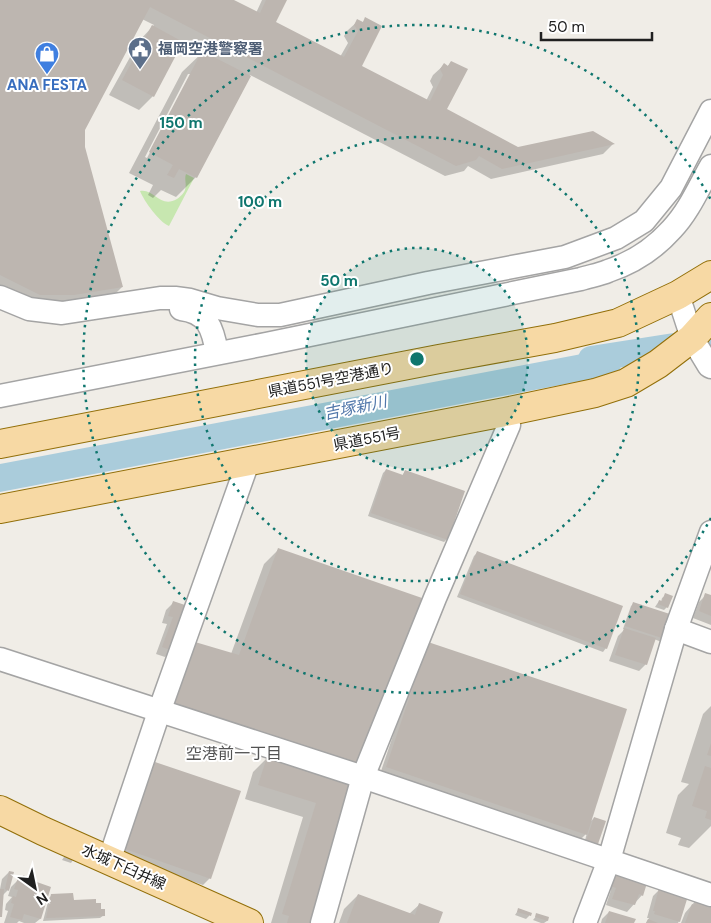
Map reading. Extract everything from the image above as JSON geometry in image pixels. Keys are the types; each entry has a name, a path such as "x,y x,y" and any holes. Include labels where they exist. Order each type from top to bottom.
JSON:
{"main road":[{"name":"県道551号空港通り","path":"0,444 555,338 618,323 692,317 711,275"},
{"name":"県道551号","path":"0,509 595,393 626,383 658,364 692,317"},
{"name":"水城下臼井線","path":"0,810 249,923"}],"street":[{"path":"0,297 29,309 62,313 160,298 175,298 235,312 280,315 428,283 565,257 616,238 644,221 671,188 711,112"},
{"path":"0,396 581,279 608,271 633,260 658,242 673,228 691,203 711,166"},
{"path":"128,304 188,310 201,316 206,320 214,336 217,353"},
{"path":"692,317 710,367"},
{"path":"322,923 363,778 435,598 509,425 505,412"},
{"path":"109,861 159,712 248,462"},
{"path":"585,923 609,860 676,629 711,532"},
{"path":"676,629 711,642"},
{"path":"0,659 711,895"}],"green space":[{"path":"186,174 194,178 169,226 152,211 140,191 149,192 166,202 171,201 182,195 186,188"}],"water":[{"path":"629,345 618,374 0,492 0,464"}],"building":[{"path":"0,0 234,0 260,13 266,0 287,0 276,22 344,57 358,31 354,25 357,19 363,22 365,17 382,26 362,66 430,101 443,75 440,69 444,63 448,66 451,61 468,69 447,109 518,147 593,131 615,144 502,169 479,156 476,160 456,166 150,7 85,130 85,147 123,287 74,295 40,295 0,275"},
{"path":"152,25 183,42 154,97 122,80"},
{"path":"202,51 251,76 197,178 179,169 174,178 167,175 173,165 149,152"},
{"path":"386,469 403,475 405,470 465,491 448,540 371,513"},
{"path":"278,548 422,598 358,770 171,707 195,642 239,655"},
{"path":"477,551 623,606 607,649 460,594"},
{"path":"665,593 673,596 668,608 658,604 659,600 662,601"},
{"path":"705,593 711,595 711,616 699,611"},
{"path":"173,601 188,606 173,651 162,647 173,617 168,616"},
{"path":"633,602 676,616 668,640 625,626"},
{"path":"624,628 656,638 647,665 615,655"},
{"path":"428,642 627,709 587,835 386,767"},
{"path":"711,743 711,756 707,755"},
{"path":"267,757 353,783 310,923 287,923 289,916 282,914 316,803 258,785"},
{"path":"155,762 241,791 211,879 125,849"},
{"path":"705,766 711,768 711,820 705,818 707,811 692,806"},
{"path":"594,817 606,821 598,844 586,841"},
{"path":"9,871 14,872 9,891 5,889"},
{"path":"614,872 647,883 643,896 639,894 635,905 612,899 616,888 610,886"},
{"path":"23,875 51,887 41,919 24,914 22,920 10,917 14,904 11,903 13,896 16,897 18,890 14,889 18,878 22,880"},
{"path":"659,888 688,896 680,922 654,914 655,911 653,911"},
{"path":"0,889 4,889 2,917 0,917"},
{"path":"73,893 74,900 96,899 96,903 101,903 101,909 105,909 105,916 46,918 51,894"},
{"path":"358,894 415,915 419,903 443,912 439,923 347,923"},
{"path":"696,898 711,902 711,923 685,923"},
{"path":"518,908 532,913 531,916 517,912"},
{"path":"609,911 636,919 634,923 605,923"},
{"path":"536,913 549,917 548,921 535,917"},
{"path":"648,919 658,923 646,923"}],"waterway":[{"name":"吉塚新川","path":"591,359 706,341 711,338"}],"place":[{"name":"福岡空港警察署","path":"140,70"},
{"name":"ANA FESTA","path":"47,75"}],"district":[{"name":"空港前一丁目","path":"234,753"}]}
